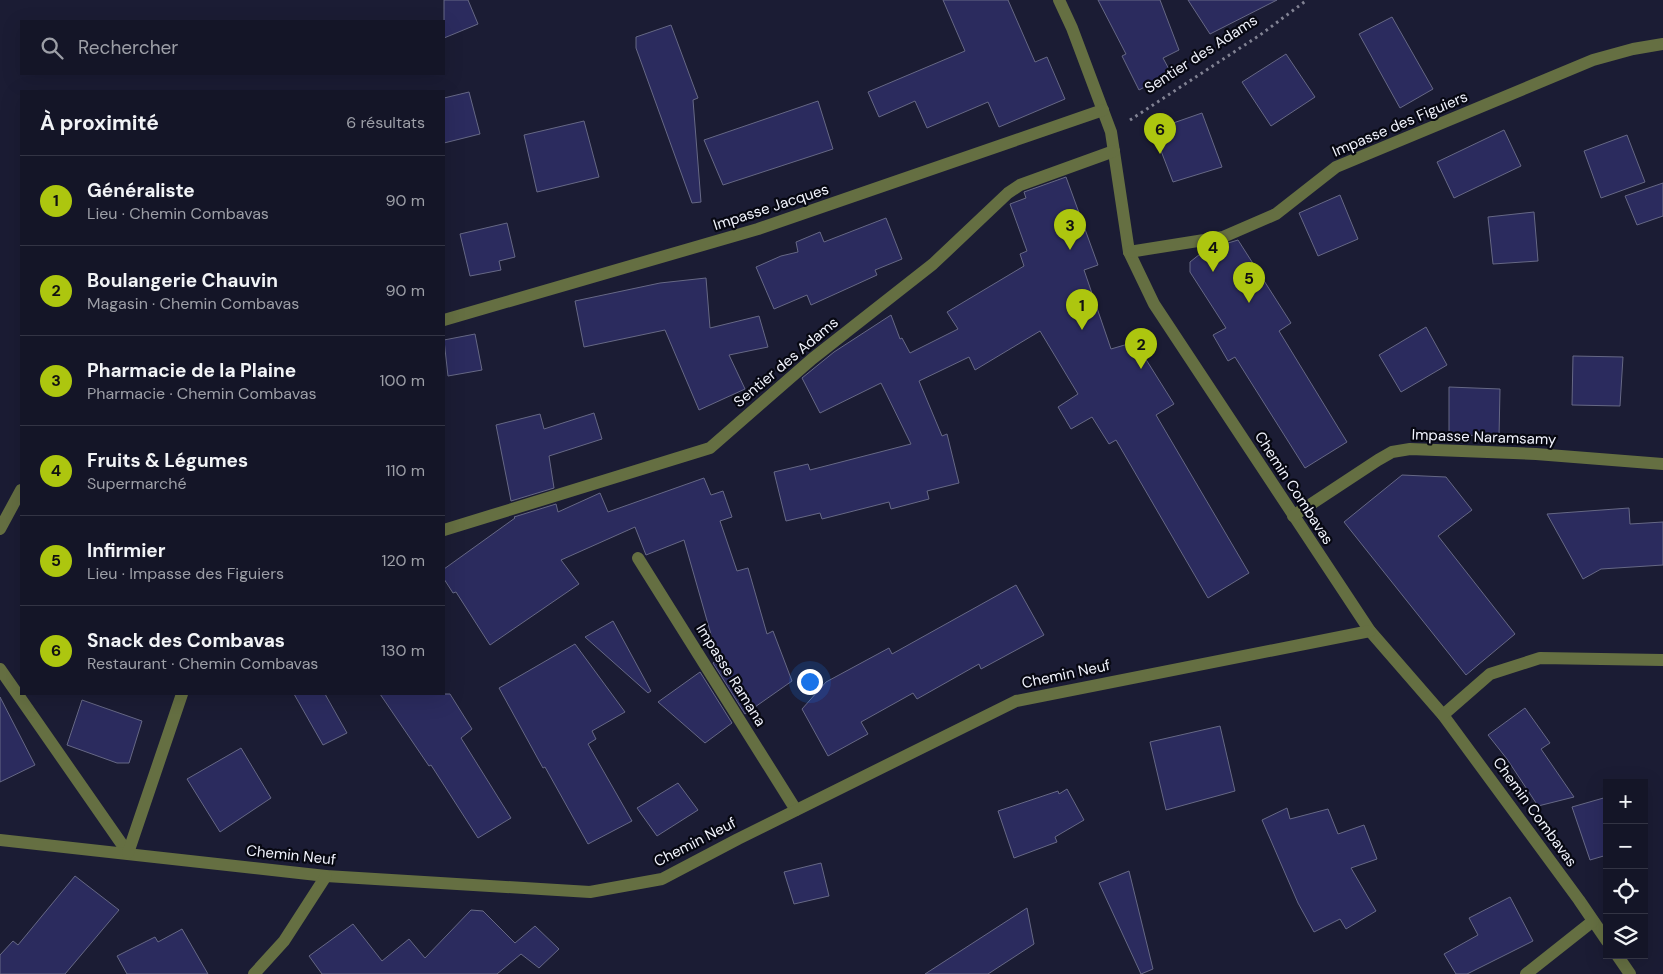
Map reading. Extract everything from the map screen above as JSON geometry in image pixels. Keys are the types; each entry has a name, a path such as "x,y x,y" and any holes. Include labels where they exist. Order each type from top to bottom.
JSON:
{"street":[{"name":"Chemin Combavas","path":"1060,0 1111,132 1129,252 1154,304 1370,631 1443,715 1603,935"},
{"name":"Impasse des Figuiers","path":"1129,252 1223,237 1276,214 1336,167 1593,60 1633,49 1663,44"},
{"name":"Impasse Jacques","path":"445,320 758,229 1103,110"},
{"name":"Sentier des Adams","path":"445,530 710,448 812,359 933,264 1008,193 1020,185 1114,151"},
{"name":"Impasse Naramsamy","path":"1293,516 1378,460 1392,452 1410,449 1536,454 1663,464"},
{"path":"0,529 20,492"},
{"name":"Impasse Ramana","path":"638,558 796,810"},
{"name":"Chemin Neuf","path":"0,840 326,876 590,892 662,879 1016,701 1370,631"},
{"path":"1443,715 1490,674 1540,658 1663,660"},
{"path":"0,669 128,853"},
{"path":"128,853 182,695"},
{"path":"254,974 284,942 326,876"},
{"path":"1526,974 1594,921"},
{"path":"1620,959 1630,974"}],"path":[{"name":"Sentier des Adams","path":"1111,132 1260,36 1307,0"}],"building":[{"path":"444,0 468,0 478,24 445,38"},
{"path":"943,0 1008,0 1035,62 1047,57 1065,99 999,127 988,102 927,128 915,101 879,117 868,92 965,51"},
{"path":"1098,0 1160,0 1179,50 1163,58 1171,73 1139,90 1122,56 1126,54"},
{"path":"1188,0 1277,0 1210,34"},
{"path":"1392,17 1433,89 1400,108 1359,34"},
{"path":"671,25 698,98 693,100 701,202 692,203 636,48 636,37"},
{"path":"1286,54 1315,97 1271,126 1242,82"},
{"path":"469,92 480,134 445,143 445,98"},
{"path":"818,101 833,149 723,185 704,140"},
{"path":"1202,113 1222,167 1173,182 1153,130"},
{"path":"584,121 599,177 537,192 524,135"},
{"path":"1504,130 1521,166 1454,198 1437,162"},
{"path":"1627,135 1645,182 1601,198 1584,151"},
{"path":"1066,177 1098,265 1084,270 1111,349 1135,342 1174,404 1156,415 1249,573 1208,598 1116,440 1109,444 1092,417 1071,429 1058,407 1078,394 1040,331 975,370 969,357 919,381 942,436 947,434 959,483 927,491 929,499 891,509 889,502 822,519 820,513 786,521 774,472 808,464 810,470 911,444 881,383 820,413 802,378 834,352 891,315 900,339 902,338 910,353 958,329 947,312 1024,266 1020,254 1027,251 1010,204 1026,198 1024,192"},
{"path":"1663,183 1663,216 1637,225 1625,196"},
{"path":"1340,195 1358,239 1318,256 1299,213"},
{"path":"1534,212 1538,261 1493,264 1488,217"},
{"path":"886,218 902,259 875,270 877,275 811,305 807,295 774,309 756,267 781,256 798,252 796,242 820,232 824,242"},
{"path":"507,223 515,257 499,261 501,270 470,276 460,234"},
{"path":"1238,240 1291,323 1279,331 1347,442 1305,468 1235,357 1228,361 1213,335 1226,328 1190,272 1190,262 1205,250"},
{"path":"706,278 710,328 759,316 768,347 729,355 745,389 699,410 665,330 584,347 575,301 660,283"},
{"path":"1426,327 1447,365 1401,392 1379,355"},
{"path":"475,334 482,370 448,376 445,340"},
{"path":"1573,356 1623,357 1620,406 1572,405"},
{"path":"1449,387 1500,389 1499,437 1449,434"},
{"path":"594,413 602,439 549,456 554,488 511,501 496,425 540,414 544,429"},
{"path":"1402,475 1446,477 1472,510 1438,536 1515,634 1466,675 1344,522"},
{"path":"704,478 711,495 723,491 732,517 720,521 737,571 748,568 767,634 773,631 792,681 745,714 713,663 718,659 684,540 646,555 635,527 561,560 579,584 490,645 456,592 453,593 445,581 445,568 514,517 556,504 558,512 600,493 608,512"},
{"path":"1629,508 1630,524 1663,522 1663,565 1601,569 1583,579 1547,514"},
{"path":"1016,585 1044,635 981,669 979,664 917,699 913,693 861,722 868,734 828,756 802,709 826,682 889,648 892,654"},
{"path":"613,621 651,691 648,693 585,637"},
{"path":"575,644 625,712 592,731 596,739 588,744 632,821 588,844 499,688"},
{"path":"700,672 732,723 705,743 658,702"},
{"path":"450,694 472,729 461,738 511,818 478,838 431,765 429,766 381,695"},
{"path":"295,695 326,695 347,733 323,745"},
{"path":"0,697 35,765 0,782"},
{"path":"82,700 142,721 129,763 117,763 67,745"},
{"path":"1525,708 1550,743 1541,749 1574,797 1538,806 1507,759 1488,735"},
{"path":"1220,726 1235,791 1166,810 1150,742"},
{"path":"241,748 271,798 220,832 187,779"},
{"path":"678,783 698,810 657,836 637,808"},
{"path":"1067,789 1084,820 1055,837 1057,842 1014,858 998,811 1058,791 1059,794"},
{"path":"1603,798 1603,856 1590,860 1572,807"},
{"path":"1287,808 1290,819 1328,809 1338,834 1364,825 1377,859 1351,868 1376,911 1346,929 1340,919 1314,932 1298,903 1262,820"},
{"path":"821,863 829,896 794,904 784,872"},
{"path":"1129,871 1153,969 1141,974 1099,883"},
{"path":"75,876 119,910 65,974 0,974 0,955 13,941 18,945"},
{"path":"1510,897 1533,941 1467,974 1456,974 1444,954 1478,935 1469,918"},
{"path":"1027,908 1034,944 988,974 925,974"},
{"path":"471,910 483,911 515,943 535,926 559,949 539,968 521,954 497,974 322,974 309,956 353,924 382,961 409,939 425,958"},
{"path":"182,929 208,974 127,974 117,956 155,937 158,942"}],"place":[{"name":"Snack des Combavas","path":"1160,154"},
{"name":"Pharmacie de la Plaine","path":"1070,250"},
{"name":"Fruits & Légumes","path":"1213,272"},
{"name":"Infirmier","path":"1249,303"},
{"name":"Généraliste","path":"1082,330"},
{"name":"Boulangerie Chauvin","path":"1141,369"}]}
